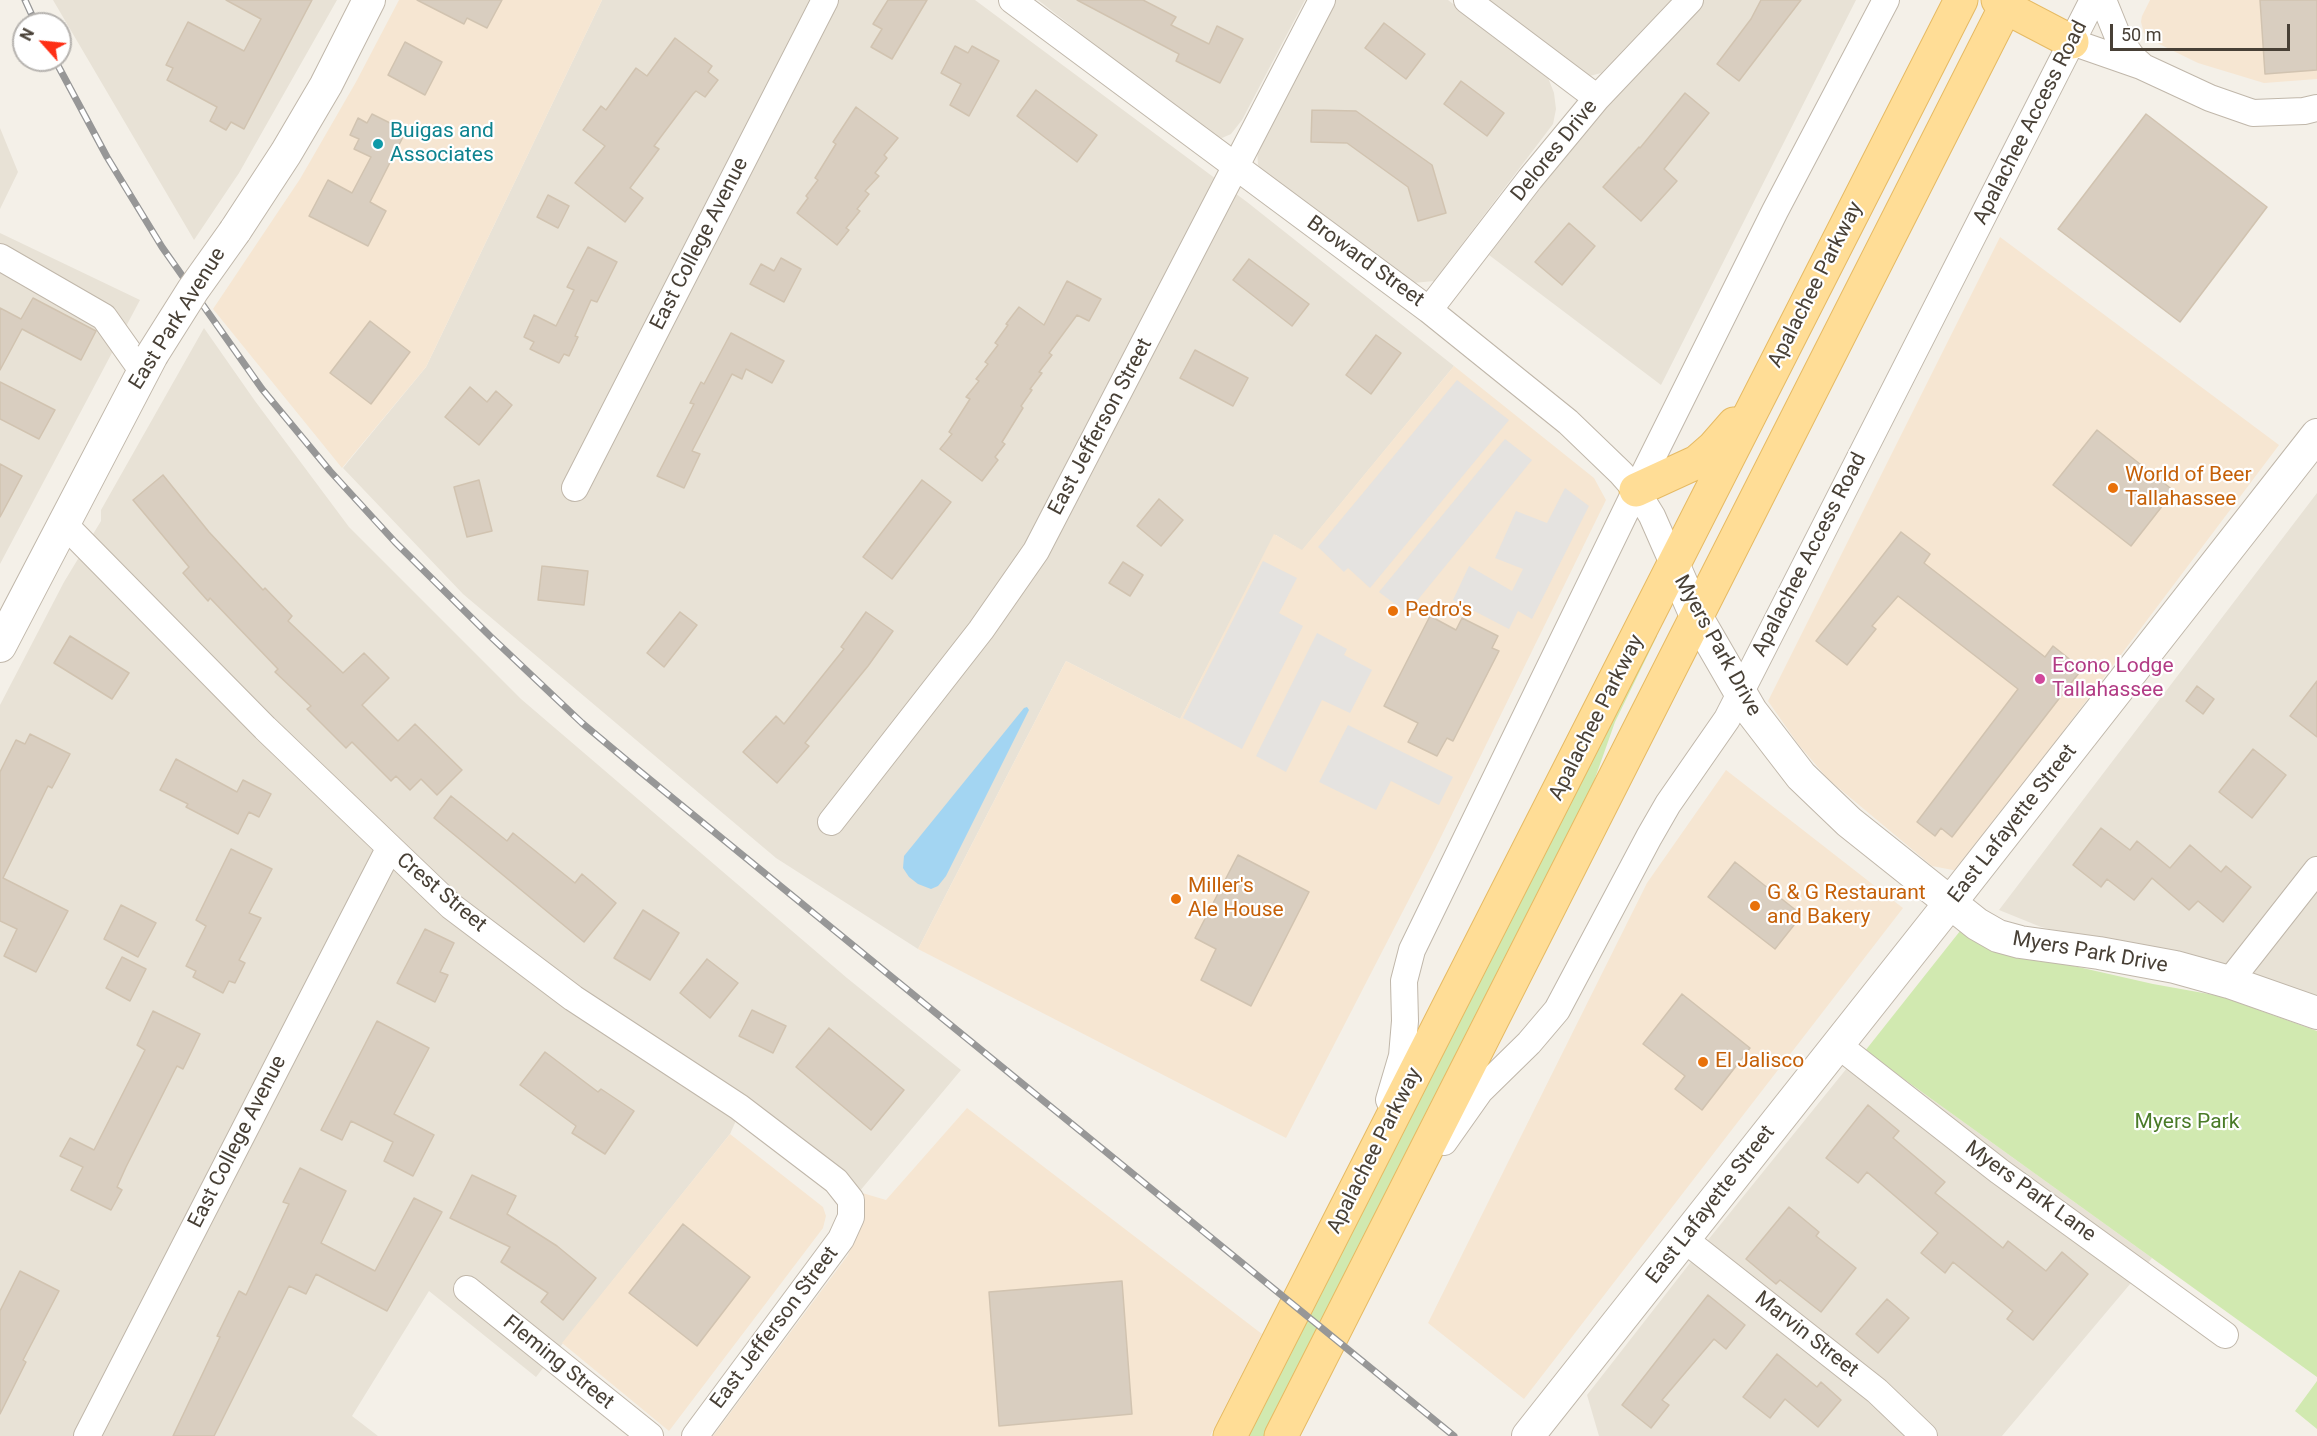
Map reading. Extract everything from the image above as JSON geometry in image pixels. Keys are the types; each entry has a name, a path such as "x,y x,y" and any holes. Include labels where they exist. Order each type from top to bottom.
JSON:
{"main road":[{"name":"Apalachee Parkway","path":"1230,1436 1961,0"},
{"path":"2004,2 2072,42"},
{"name":"Apalachee Parkway","path":"1285,1429 2004,2"},
{"path":"1636,490 1688,468 1713,448 1741,415 1776,364"}],"street":[{"name":"East Park Avenue","path":"3,633 147,364 193,290 286,153 326,85 369,0"},
{"name":"East College Avenue","path":"575,488 825,0"},
{"name":"Broward Street","path":"1012,0 1429,310 1568,422 1615,466 1636,490 1659,530 1674,566"},
{"name":"East Jefferson Street","path":"831,822 981,630 1036,551 1322,0"},
{"path":"1467,0 1597,98"},
{"name":"Delores Drive","path":"1429,310 1530,179 1597,98 1690,0"},
{"path":"1327,1246 1376,1135 1396,1079 1405,1033 1404,981 1408,961 1636,490 1775,211 1886,0"},
{"name":"Apalachee Access Road","path":"1368,1264 1430,1164 1472,1102 1499,1071 1539,1033 1557,1010 1643,846 1668,804 1720,730 2093,0"},
{"path":"2103,0 2118,37 2141,66"},
{"path":"2072,42 2141,66 2210,98 2253,113 2304,111 2317,108"},
{"path":"0,257 104,317 147,364"},
{"name":"East Lafayette Street","path":"1527,1436 1838,1046 2317,435"},
{"name":"Crest Street","path":"63,523 265,728 389,849 452,906 573,998 739,1107 836,1181 851,1200 851,1217"},
{"name":"Myers Park Drive","path":"1674,566 1695,616 1740,693 1768,736 1812,788 1863,834 1977,924 1998,936 2009,939 2145,961 2229,982 2317,1013"},
{"name":"East College Avenue","path":"87,1436 389,849"},
{"path":"2229,982 2317,870"},
{"name":"Myers Park Lane","path":"1838,1046 1999,1170 2225,1335"},
{"name":"East Jefferson Street","path":"695,1436 841,1239 851,1217"},
{"name":"Marvin Street","path":"1684,1239 1877,1391 1924,1436"},
{"name":"Fleming Street","path":"467,1289 650,1436"}],"shaded area":[{"path":"53,0 337,0 239,173 194,240 72,32 72,12 60,12"},
{"path":"399,0 602,0 426,367 342,468 213,309 300,179 356,82"},
{"path":"602,0 975,0 1247,202 1454,366 1302,551 1276,535 1180,719 1066,661 918,949 776,858 463,594 343,468 426,367"},
{"path":"1038,0 1305,0 1242,120 1231,134 1222,138 1215,136 1153,90"},
{"path":"1333,0 1448,0 1547,75 1554,93 1556,109 1553,124 1434,281 1413,283 1265,176 1258,165 1257,149"},
{"path":"1480,0 1671,0 1601,73 1590,76 1582,74"},
{"path":"1703,0 1856,0 1661,385 1489,255 1603,107"},
{"path":"2150,0 2317,0 2317,79 2264,83 2198,63 2153,41 2144,33 2142,16"},
{"path":"0,128 18,172 0,209"},
{"path":"0,233 140,300 0,564"},
{"path":"2000,237 2279,445 1958,871 1932,866 1828,779 1798,744 1768,701"},
{"path":"204,328 349,527 521,699 847,978 961,1070 859,1192 837,1165 746,1098 730,1134 536,1377 429,1291 352,1416 378,1436 0,1436 0,705 64,582 101,521 101,510"},
{"path":"1454,366 1594,478 1606,500 1435,849 1286,1138 918,949 1066,661 1180,719 1274,534 1302,550"},
{"path":"1457,380 1509,420 1370,588 1348,568 1344,572 1318,547"},
{"path":"1505,439 1532,460 1407,613 1379,592"},
{"path":"1565,488 1589,506 1532,619 1518,611 1509,629 1453,600 1469,566 1512,591 1523,569 1495,558 1516,511 1547,523"},
{"path":"2317,493 2317,1001 2215,969 2041,927 1999,910"},
{"path":"1263,561 1297,578 1279,613 1303,626 1242,749 1183,718"},
{"path":"1317,633 1347,649 1344,655 1372,670 1350,713 1322,700 1286,772 1256,756"},
{"path":"1348,725 1453,777 1439,805 1391,781 1376,810 1319,782"},
{"path":"1726,770 1903,908 1524,1399 1428,1323 1647,883"},
{"path":"1865,1051 2152,1258 2002,1436 1599,1436 1587,1395 1847,1068"},
{"path":"967,1108 1262,1334 1210,1436 713,1436 848,1255 857,1232 859,1192 886,1200"},
{"path":"730,1134 823,1207 826,1216 823,1228 669,1431 562,1343"}],"green space":[{"path":"1656,634 1615,722 1593,784 1265,1436 1244,1436"},
{"name":"Myers Park","path":"1964,926 2065,964 2220,996 2317,1031 2317,1377 1865,1051"},
{"path":"2317,1381 2317,1429 2295,1411"}],"water":[{"path":"1027,707 1029,710 946,876 938,886 931,889 918,884 903,868 904,856"}],"building":[{"path":"226,0 312,0 244,129 231,122 226,130 210,121 217,107 167,80 173,68 166,65 188,22 244,51 261,19"},
{"path":"417,0 502,0 487,28 467,18 464,24"},
{"path":"888,0 927,0 892,59 871,47 882,29 873,24"},
{"path":"1077,0 1143,0 1176,17 1171,25 1209,44 1217,26 1243,39 1220,83 1176,61 1179,54"},
{"path":"1761,0 1801,0 1739,81 1717,64 1751,19"},
{"path":"2260,0 2317,0 2317,70 2265,74"},
{"path":"1384,23 1425,54 1406,79 1365,48"},
{"path":"675,38 712,66 708,72 718,80 705,97 696,91 693,94 654,146 659,149 630,188 643,198 625,222 575,183 605,146 583,130 601,106 606,110 636,68 647,76"},
{"path":"405,42 442,62 425,95 388,75"},
{"path":"955,46 968,53 972,46 999,61 969,116 950,105 961,84 941,73"},
{"path":"1461,81 1504,113 1487,136 1444,104"},
{"path":"1036,90 1097,135 1077,162 1017,116"},
{"path":"1685,93 1709,113 1664,169 1677,181 1641,221 1603,187 1640,148"},
{"path":"856,107 898,138 884,155 887,158 875,173 879,176 865,191 869,194 857,209 860,211 846,228 849,230 837,245 797,213 818,180 815,178 836,144 833,142"},
{"path":"1312,110 1356,111 1432,165 1446,213 1418,221 1408,187 1347,143 1311,142"},
{"path":"372,114 406,131 370,202 386,211 368,246 309,216 328,180 352,193 371,157 354,149 359,139 350,135 358,118 367,123"},
{"path":"2146,114 2267,207 2180,322 2058,229"},
{"path":"548,195 569,206 558,228 537,217"},
{"path":"1569,223 1595,246 1562,285 1535,262"},
{"path":"588,247 617,262 597,302 591,300 569,356 564,354 559,363 530,349 534,342 524,337 534,315 556,326 574,290 567,287"},
{"path":"781,258 801,269 784,302 750,284 761,264 774,271"},
{"path":"1249,259 1309,304 1292,326 1233,280"},
{"path":"1067,281 1101,299 1089,321 1077,315 1049,353 1052,355 1039,372 1042,373 1030,389 1032,390 1021,406 1023,408 1002,442 1005,444 995,457 998,460 982,481 940,449 952,434 949,432 970,399 966,397 979,381 976,379 988,364 985,362 998,345 995,343 1008,325 1006,324 1019,307 1044,325"},
{"path":"33,298 96,331 81,360 22,329 0,370 0,308 21,319"},
{"path":"370,321 410,352 371,404 330,373"},
{"path":"731,333 784,361 772,383 746,369 742,379 732,374 692,451 700,454 684,488 657,476 694,404 690,403 701,382 704,384"},
{"path":"1376,335 1401,353 1371,394 1346,375"},
{"path":"1195,350 1248,378 1233,406 1180,378"},
{"path":"0,382 55,410 39,439 0,419"},
{"path":"470,387 487,402 496,391 512,405 479,445 445,417"},
{"name":"World of Beer Tallahassee","path":"2097,430 2174,491 2131,546 2053,485"},
{"path":"0,464 22,476 0,517"},
{"path":"163,475 209,532 263,590 265,588 292,616 288,621 343,673 364,653 389,678 362,705 398,741 415,724 462,770 437,795 421,779 410,790 396,776 391,781 352,742 346,748 307,709 311,706 275,672 278,669 210,598 208,601 183,573 189,567 133,500"},
{"path":"479,480 492,531 467,537 454,487"},
{"path":"922,480 951,502 892,579 863,557"},
{"path":"1159,499 1183,520 1161,546 1137,526"},
{"name":"Econo Lodge Tallahassee","path":"1901,532 1930,554 1924,563 2045,657 2053,646 2082,669 1952,837 1941,828 1935,836 1917,822 2018,689 1898,596 1872,626 1876,629 1847,665 1816,641"},
{"path":"1123,562 1143,575 1130,596 1109,583"},
{"path":"542,566 588,571 584,605 538,600"},
{"path":"680,612 697,625 664,667 647,653"},
{"path":"866,612 893,631 868,666 805,743 809,746 777,783 743,752 776,716 784,724 844,649 841,647"},
{"path":"1430,616 1456,630 1462,618 1498,636 1492,648 1499,651 1453,741 1447,738 1437,756 1408,742 1418,723 1384,706"},
{"path":"70,636 129,673 112,699 54,663"},
{"path":"2317,681 2317,737 2290,716"},
{"path":"2197,686 2214,699 2203,714 2186,701"},
{"path":"30,734 70,754 52,788 48,786 3,878 68,911 36,972 4,956 17,929 0,921 0,772 16,740 25,744"},
{"path":"2253,749 2286,775 2252,818 2219,792"},
{"path":"176,759 237,792 243,780 271,794 259,817 249,812 238,834 186,807 188,804 160,790"},
{"path":"451,796 507,841 513,833 575,883 582,874 616,903 584,942 434,818"},
{"path":"2101,828 2130,850 2137,841 2170,868 2190,845 2221,872 2226,866 2251,887 2223,922 2198,901 2189,910 2152,878 2134,900 2107,879 2101,887 2073,865"},
{"path":"231,849 272,869 249,913 261,918 239,960 245,963 235,983 229,981 223,993 193,977 196,971 186,966 206,926 196,920"},
{"path":"1238,855 1309,892 1251,1006 1201,980 1216,949 1195,938"},
{"name":"G & G Restaurant and Bakery","path":"1735,862 1802,915 1775,949 1708,897"},
{"path":"121,905 156,923 138,957 104,939"},
{"path":"643,910 679,933 650,980 614,958"},
{"path":"425,929 454,943 440,972 448,975 435,1002 397,983"},
{"path":"122,957 146,969 130,1001 106,988"},
{"path":"707,959 738,983 710,1018 680,993"},
{"name":"El Jalisco","path":"1682,994 1750,1048 1702,1110 1675,1089 1685,1076 1643,1044"},
{"path":"752,1010 786,1026 773,1053 739,1036"},
{"path":"153,1011 200,1034 183,1069 177,1066 126,1167 117,1187 122,1190 111,1210 71,1190 83,1167 60,1156 70,1138 94,1150 145,1050 137,1045"},
{"path":"377,1021 429,1048 394,1114 434,1135 413,1176 384,1161 393,1142 351,1121 342,1140 321,1130"},
{"path":"829,1028 904,1090 871,1130 796,1067"},
{"path":"545,1052 598,1092 601,1089 634,1111 605,1154 572,1133 576,1126 520,1085"},
{"path":"1868,1105 1899,1131 1893,1138 1945,1182 1935,1193 2003,1248 2008,1241 2046,1271 2062,1252 2088,1274 2033,1340 2007,1319 2013,1311 1953,1262 1945,1273 1921,1253 1938,1233 1867,1172 1858,1183 1826,1158"},
{"path":"300,1168 346,1191 321,1243 375,1271 414,1198 442,1212 387,1311 316,1274 306,1294 289,1286 214,1436 173,1436 239,1291 246,1295 289,1204 283,1202"},
{"path":"472,1175 516,1196 507,1214 557,1246 596,1278 563,1320 541,1302 548,1293 501,1262 510,1247 450,1218"},
{"path":"1789,1207 1819,1232 1816,1236 1856,1268 1821,1312 1780,1280 1776,1284 1746,1259"},
{"path":"683,1224 750,1277 697,1346 629,1293"},
{"path":"20,1271 59,1291 23,1360 26,1362 0,1414 0,1311"},
{"path":"1122,1281 1132,1414 999,1426 989,1292"},
{"path":"1708,1295 1745,1325 1726,1349 1714,1339 1662,1400 1669,1405 1651,1428 1622,1405"},
{"path":"1887,1299 1909,1318 1878,1353 1856,1334"},
{"path":"1777,1354 1817,1387 1821,1382 1841,1400 1818,1427 1785,1399 1770,1418 1743,1397"}],"railway":[{"path":"25,0 30,12"},
{"path":"61,72 107,157 162,247 262,389 330,471 395,542 490,636 582,723 637,769 1454,1436"}],"place":[{"name":"Buigas and Associates","path":"378,144"},
{"name":"World of Beer Tallahassee","path":"2113,488"},
{"name":"Pedro's","path":"1393,611"},
{"name":"Econo Lodge Tallahassee","path":"2040,679"},
{"name":"Miller's Ale House","path":"1176,899"},
{"name":"G & G Restaurant and Bakery","path":"1755,906"},
{"name":"El Jalisco","path":"1703,1062"}]}
